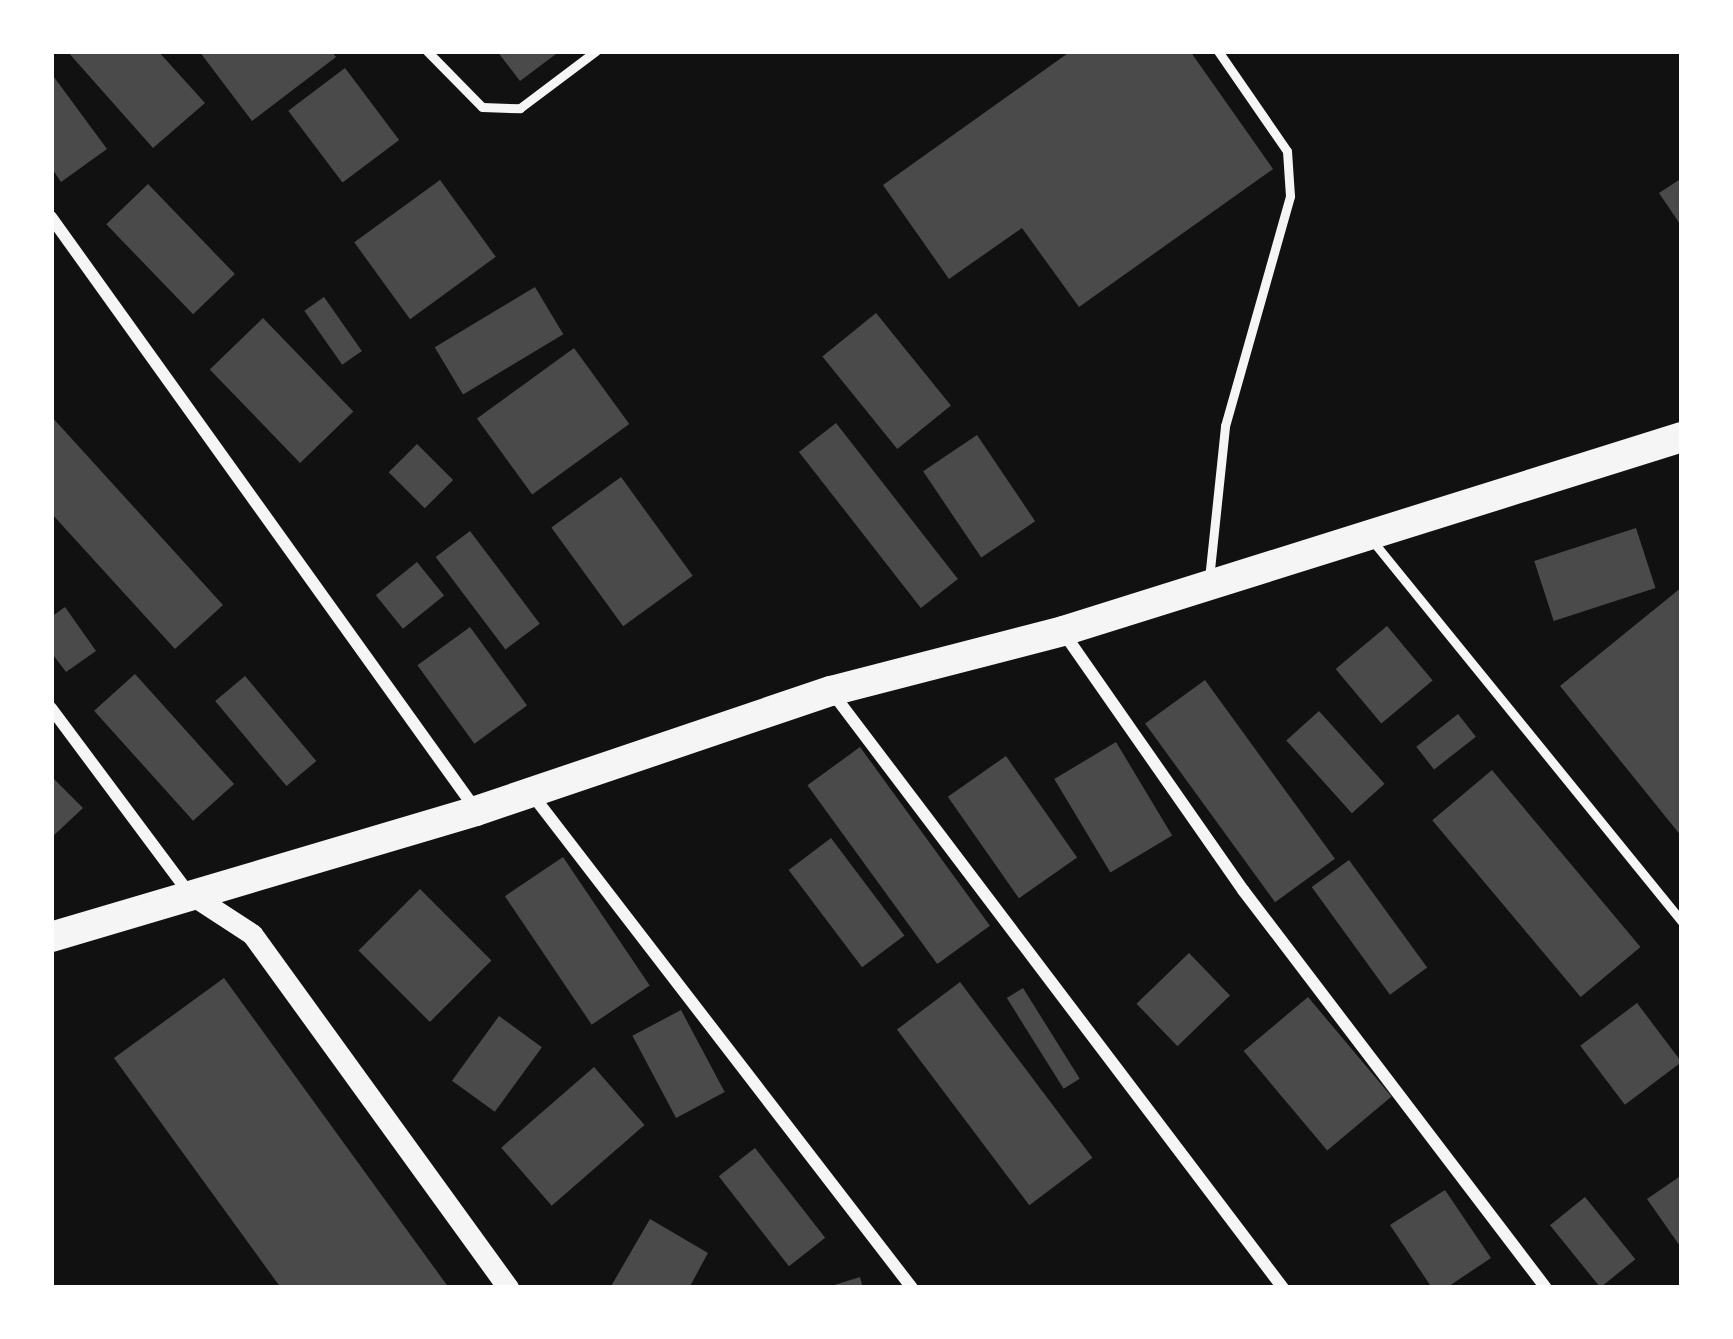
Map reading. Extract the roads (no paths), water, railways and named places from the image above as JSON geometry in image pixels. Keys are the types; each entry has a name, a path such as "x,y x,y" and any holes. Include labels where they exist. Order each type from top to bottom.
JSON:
{"main road":[{"path":"51,937 476,812 831,691 1063,632 1682,437"}],"street":[{"path":"51,217 476,812"},
{"path":"1063,632 1243,890 1546,1288"},
{"path":"831,691 1283,1288"},
{"path":"51,708 189,893 252,934 508,1288"},
{"path":"530,792 912,1288"}],"lane":[{"path":"427,51 482,106 520,108 596,51"},
{"path":"1208,585 1225,426 1290,196 1287,151 1218,51"},
{"path":"1367,535 1682,922"}]}
